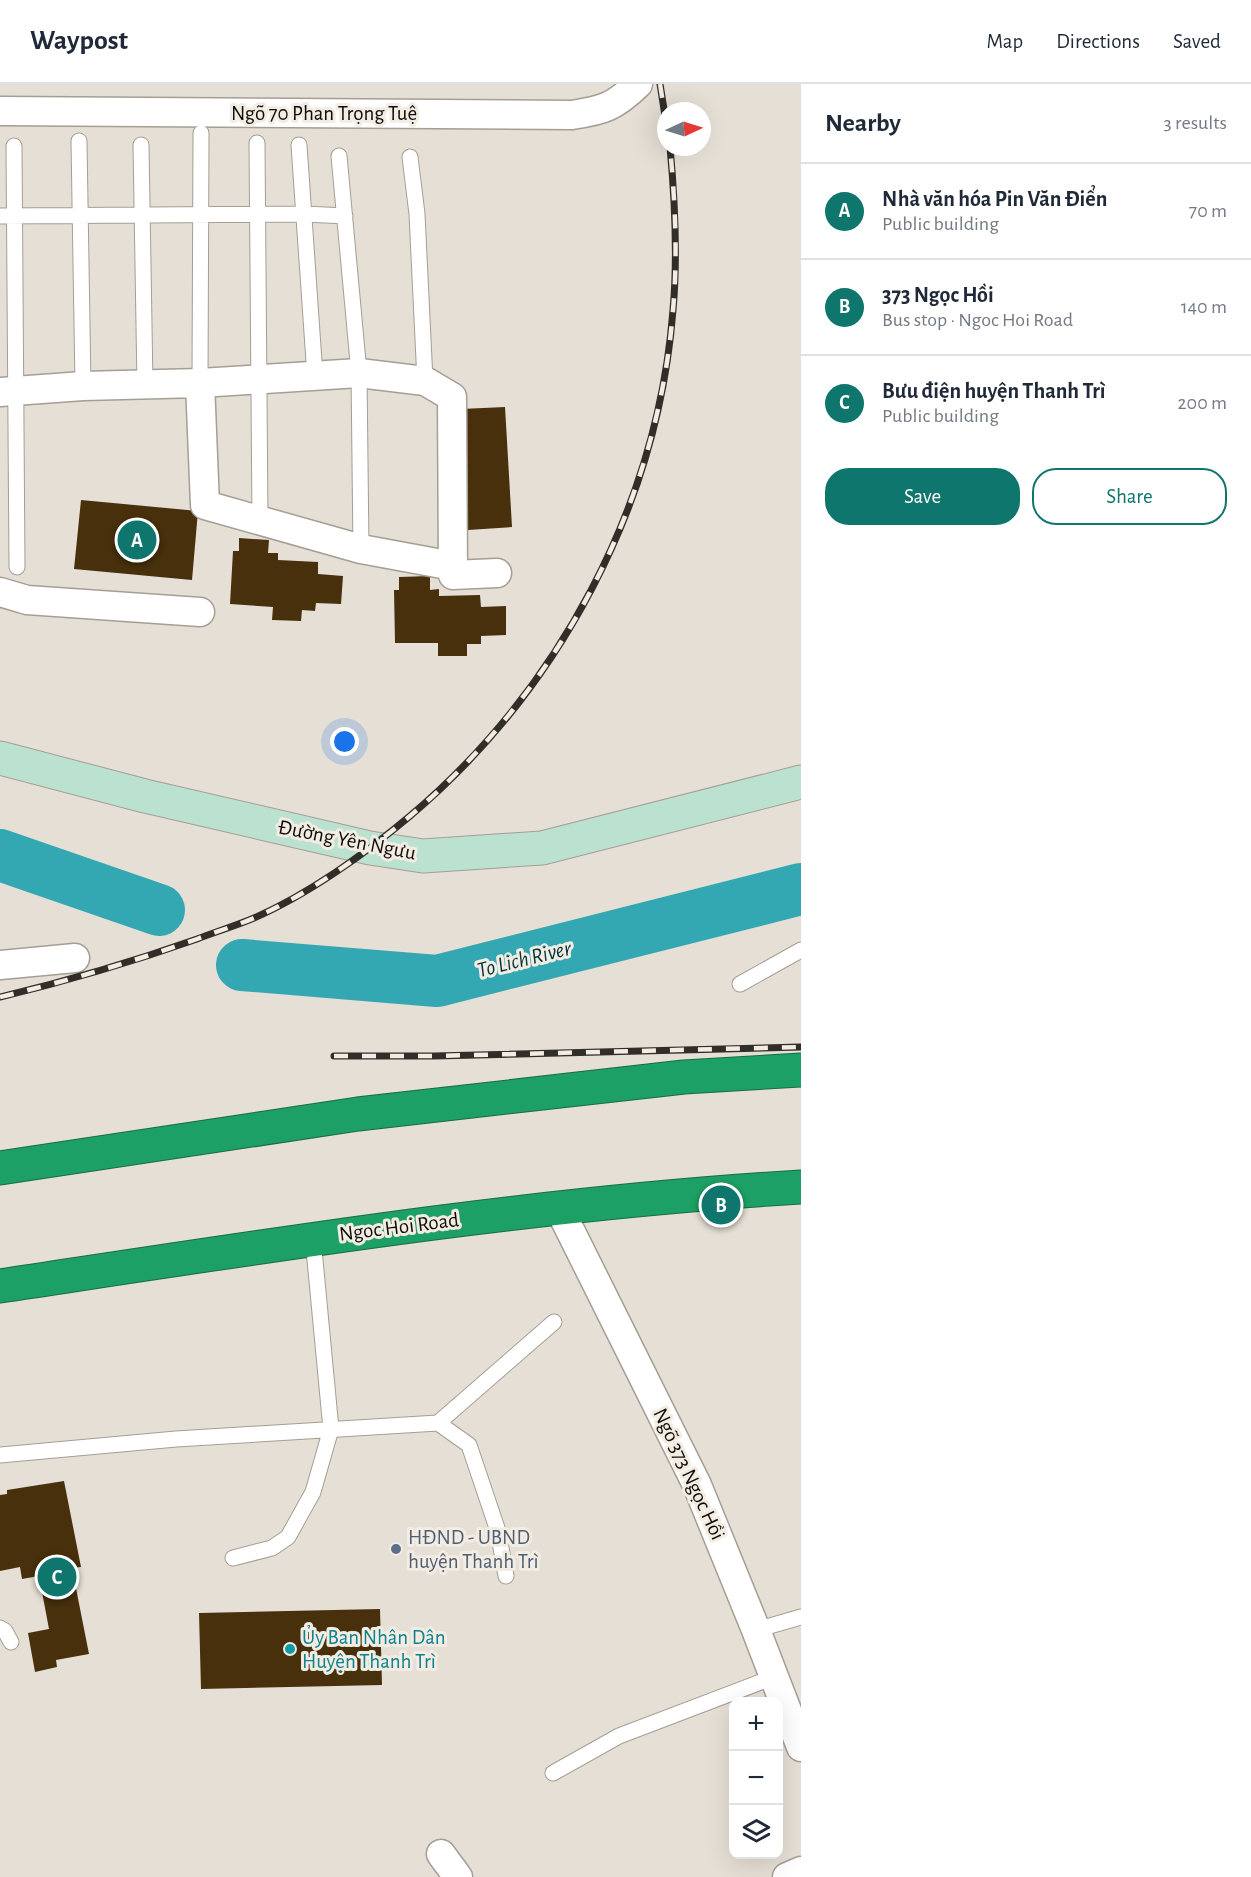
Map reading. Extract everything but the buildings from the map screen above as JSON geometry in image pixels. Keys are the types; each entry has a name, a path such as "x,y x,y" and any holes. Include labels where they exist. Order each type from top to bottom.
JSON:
{"highway":[{"path":"0,1168 358,1114 684,1077 801,1070"},
{"name":"Ngoc Hoi Road","path":"0,1286 376,1229 693,1193 801,1187"}],"street":[{"name":"Ngõ 70 Phan Trọng Tuệ","path":"0,111 572,115 602,110 624,98 638,84"},
{"path":"8,392 83,386 200,383 359,373 425,381 452,397 453,574 497,573"},
{"path":"200,383 205,505 361,549 453,566"},
{"path":"0,592 27,600 200,612"},
{"name":"Đường Yên Ngưu","path":"0,758 145,796 358,846 423,856 542,848 801,782"},
{"path":"0,965 75,958"},
{"name":"Ngõ 373 Ngọc Hồi","path":"559,1208 697,1485 801,1747"},
{"path":"441,1854 458,1877"},
{"path":"787,1877 801,1871"}],"lane":[{"path":"200,383 201,134"},
{"path":"79,141 83,386"},
{"path":"256,144 260,520"},
{"path":"141,145 146,385"},
{"path":"14,146 7,216 8,392 17,567"},
{"path":"299,146 315,376"},
{"path":"339,156 359,373 361,549"},
{"path":"410,157 417,214 425,381"},
{"path":"7,216 305,214 345,216"},
{"path":"740,984 801,950"},
{"path":"233,1558 272,1548 288,1537 314,1492 331,1430 312,1239"},
{"path":"0,1455 176,1438 438,1423 554,1322"},
{"path":"438,1423 469,1445 498,1531 506,1576"},
{"path":"756,1630 801,1617"},
{"path":"0,1628 5,1630 11,1642"},
{"path":"553,1773 619,1736 774,1677"}],"waterway":[{"name":"To Lich River","path":"0,855 159,910"},
{"name":"To Lich River","path":"242,965 437,981 801,889"}],"railway":[{"path":"660,84 663,102"},
{"path":"0,997 99,971 173,947 254,918 294,898 355,859 410,816 463,766 512,711 555,652 592,589 622,523 647,454 664,383 673,310 675,228 671,156"},
{"path":"334,1056 434,1056 801,1047"}],"place":[{"name":"Nhà văn hóa Pin Văn Điển","path":"137,540"},
{"name":"373 Ngọc Hồi","path":"721,1205"},
{"name":"HĐND - UBND huyện Thanh Trì","path":"396,1549"},
{"name":"Bưu điện huyện Thanh Trì","path":"57,1577"},
{"name":"Ủy Ban Nhân Dân Huyện Thanh Trì","path":"290,1649"}]}
